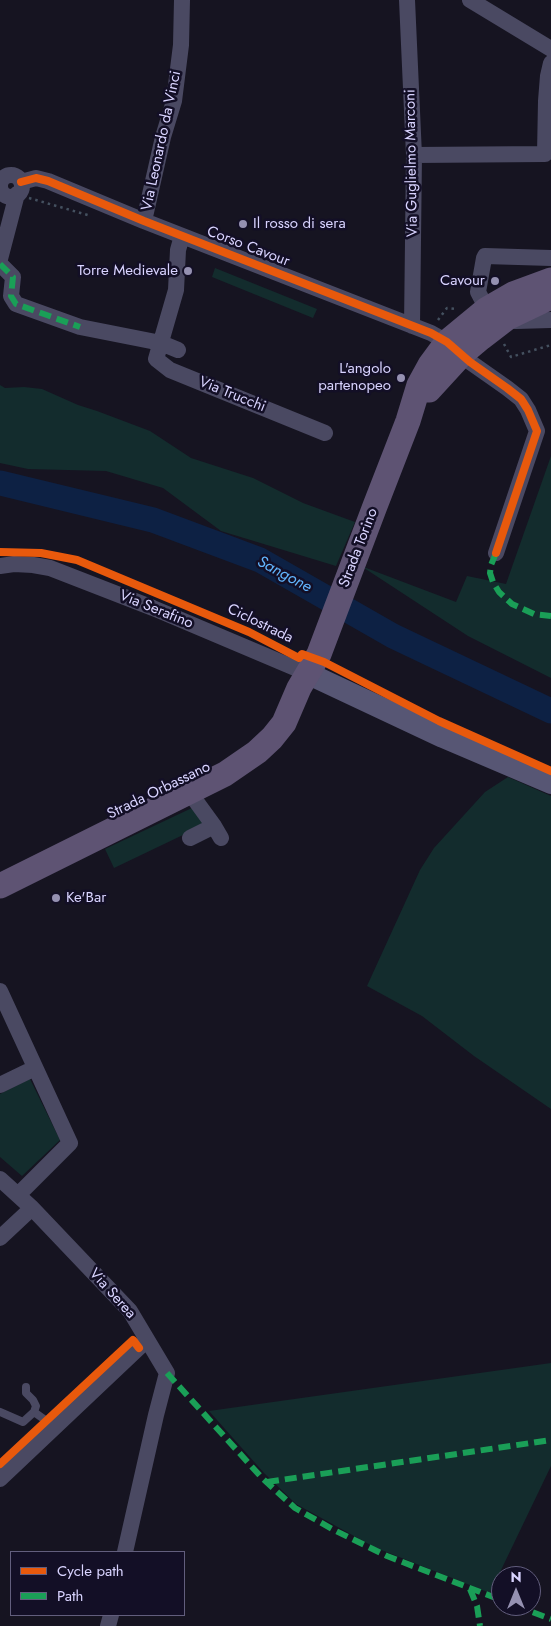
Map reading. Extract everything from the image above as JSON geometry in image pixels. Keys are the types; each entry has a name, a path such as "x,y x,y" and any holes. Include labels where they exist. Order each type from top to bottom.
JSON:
{"main road":[{"name":"Strada Torino","path":"309,672 408,421 420,385 430,365 499,317 550,272"},
{"name":"Strada Orbassano","path":"0,886 190,793 226,774 258,752 284,723 309,672"},
{"name":"Strada Orbassano","path":"0,868 219,760 242,744 309,672"}],"street":[{"name":"Via Leonardo da Vinci","path":"144,222 163,137 174,101 181,45 182,0"},
{"name":"Via Guglielmo Marconi","path":"407,0 414,155 412,326"},
{"path":"470,0 551,49"},
{"path":"414,155 545,154 546,101 551,63"},
{"path":"1,178 0,185 3,193 10,196 19,188"},
{"name":"Corso Cavour","path":"19,188 36,178 48,181 144,222 412,326 454,348"},
{"path":"0,259 19,188"},
{"name":"Via Trucchi","path":"182,236 178,250 176,290 156,359 170,370 325,433"},
{"name":"Strada Torino","path":"499,317 478,292 485,256 550,272"},
{"path":"0,264 14,277 10,296 16,304 80,327 161,343 178,350"},
{"path":"499,317 516,322 551,320"},
{"path":"454,348 520,399 528,410 537,431 496,553"},
{"name":"Via Serafino","path":"0,566 14,564 50,568 309,672"},
{"path":"309,672 443,737 551,783"},
{"name":"Strada Orbassano","path":"190,793 218,832 190,838"},
{"path":"0,992 70,1143 18,1195"},
{"path":"0,1085 35,1068"},
{"name":"Via Serea","path":"0,1179 32,1208 130,1311 167,1373 125,1551"},
{"path":"0,1238 32,1208"},
{"path":"0,1480 147,1340"}],"lane":[{"path":"0,1412 23,1422 34,1412 36,1406 26,1393 26,1387"},
{"path":"34,1412 55,1427"}],"path":[{"path":"499,317 511,356 551,345"}],"green space":[{"path":"215,268 317,309 313,318 212,277"},
{"path":"0,385 5,388 24,387 42,389 78,405 150,431 191,458 253,478 303,503 355,522 336,566 221,531 163,488 106,471 28,469 0,463"},
{"path":"551,456 551,678 468,636 361,566 456,602 467,576 506,584"},
{"path":"508,777 551,796 551,1109 474,1056 422,1016 367,986 420,870 434,848 485,792"},
{"path":"194,807 208,823 114,868 105,849"},
{"path":"30,1079 60,1140 22,1176 0,1157 0,1094"},
{"path":"551,1363 551,1466 503,1566 491,1566 490,1593 374,1547 296,1504 264,1473 209,1411"}],"waterway":[{"name":"Sangone","path":"0,483 153,520 260,560 393,636 551,711"}],"marked path":[{"path":"0,264 13,277 11,296 16,304 80,327"},
{"path":"496,553 490,573 499,592 512,604 534,614 551,616"},
{"path":"167,1373 262,1478 295,1508 387,1556 491,1596"},
{"path":"267,1482 551,1440"},
{"path":"470,1589 477,1606 480,1626"},
{"path":"541,1615 551,1619"}],"cycle path":[{"path":"21,182 36,178 48,181 144,221 431,333 447,342 470,362 507,388 521,399 537,431 496,553"},
{"name":"Ciclostrada","path":"0,552 41,553 77,560 249,632 299,658 302,654 324,662 439,721 551,771"},
{"path":"0,1464 133,1340 139,1348"}],"place":[{"name":"Il rosso di sera","path":"243,224"},
{"name":"Torre Medievale","path":"188,271"},
{"name":"Cavour","path":"495,281"},
{"name":"L'angolo partenopeo","path":"401,378"},
{"name":"Ke'Bar","path":"56,898"}]}
